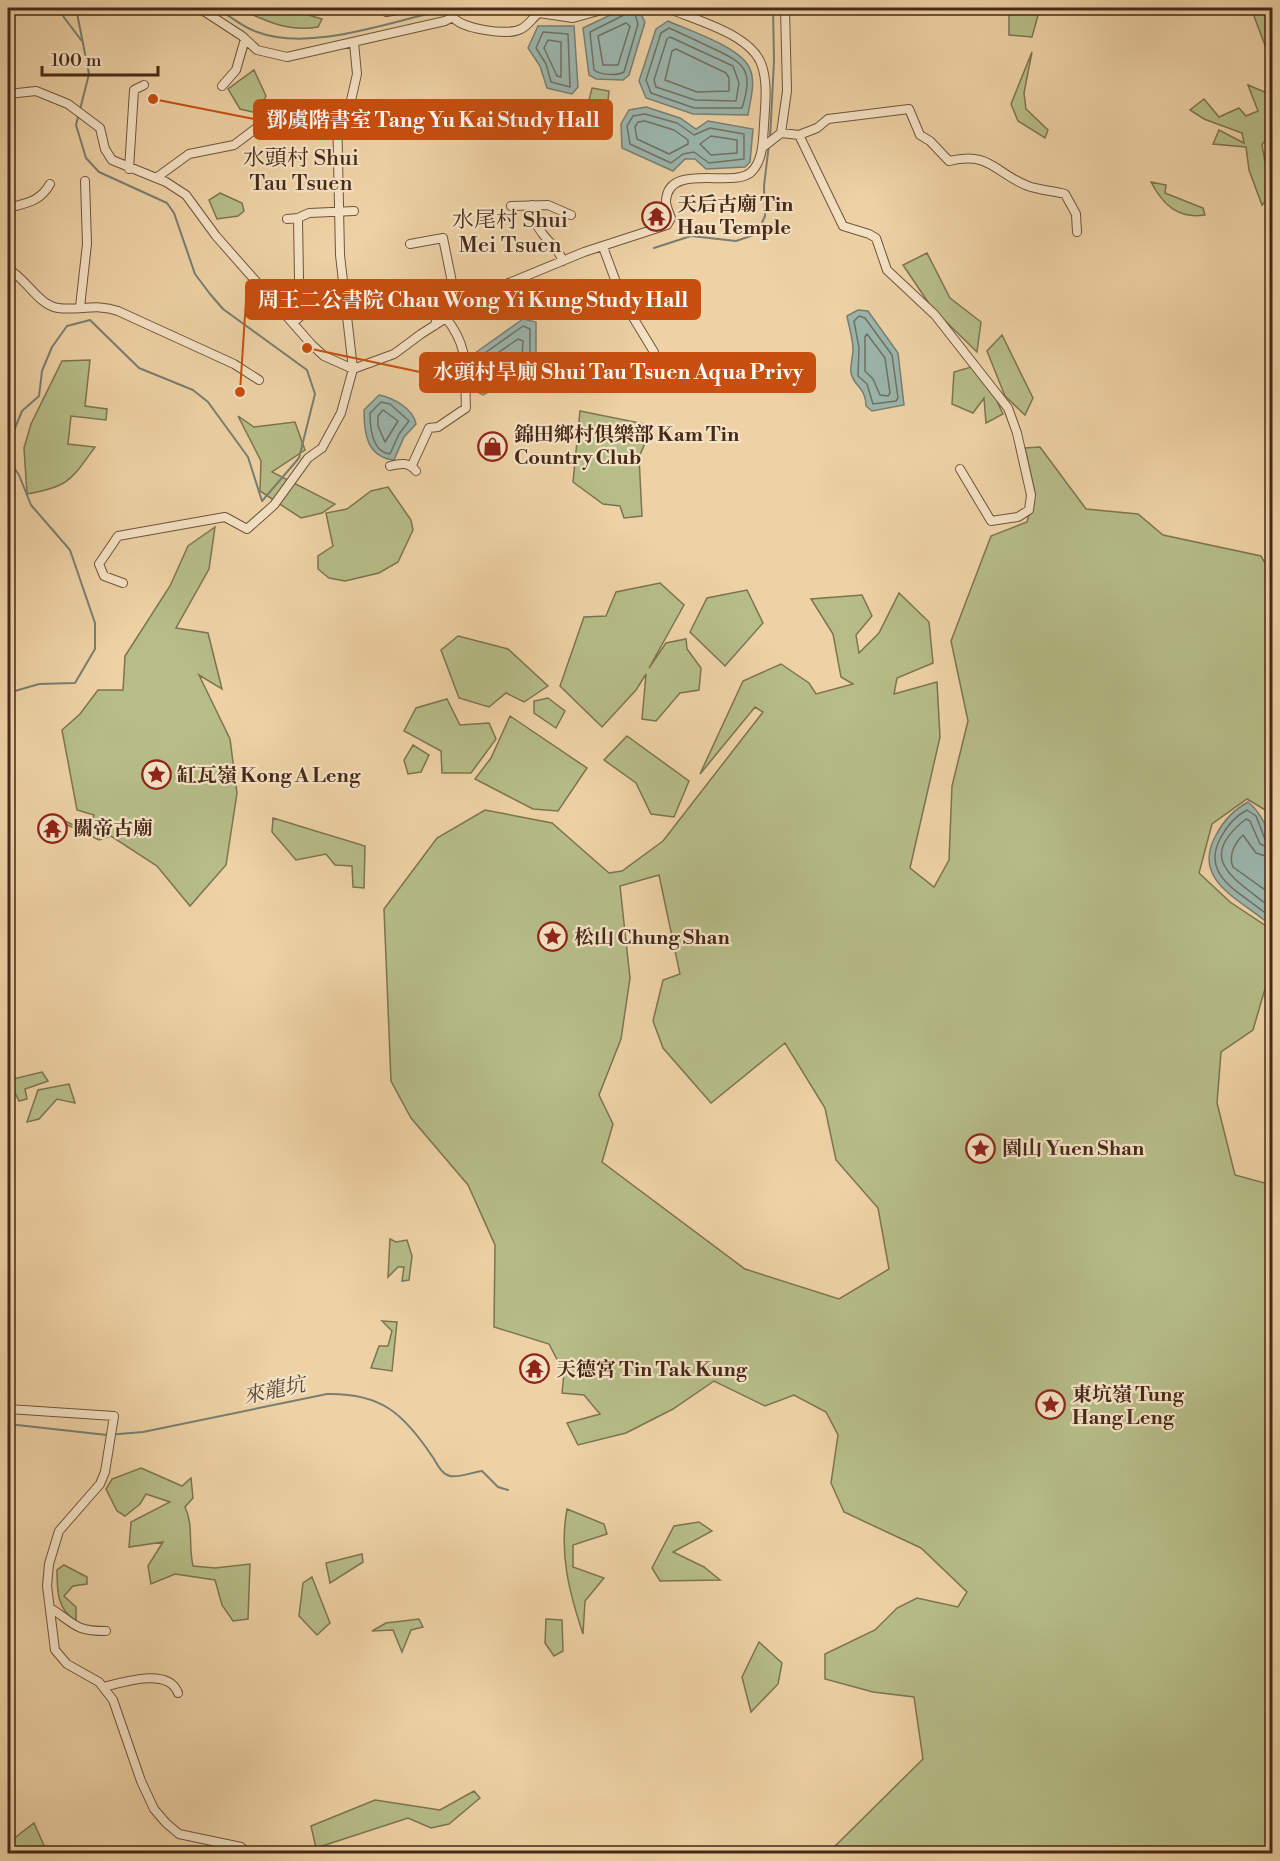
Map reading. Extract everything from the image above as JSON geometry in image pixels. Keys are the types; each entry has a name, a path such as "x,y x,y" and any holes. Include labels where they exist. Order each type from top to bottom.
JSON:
{"street":[{"path":"199,8 245,39 257,50 287,57 354,43 445,21 453,17"},
{"path":"391,10 408,8"},
{"path":"453,17 454,8"},
{"path":"453,17 464,25 491,30 516,30 522,29 539,13 573,18 609,8"},
{"path":"8,94 36,91 77,109 100,128 110,157 129,169 156,178 189,198 216,236 324,356 353,369 394,354 487,292 562,261 670,222 667,195 672,188 686,179 741,178 753,170 763,147 766,89 762,66 756,51 742,40 667,8"},
{"path":"763,147 777,135 787,91 785,8"},
{"path":"222,86 236,70 245,39"},
{"path":"123,583 104,576 99,564 118,536 225,517 248,529 274,505 308,458 322,448 341,413 353,369 340,255 337,109 349,109 357,74 354,43"},
{"path":"129,169 134,90 144,85"},
{"path":"777,135 799,135 817,128 828,119 909,109 920,135 930,141 949,161 969,156 1003,170 1028,186 1065,194 1076,214 1077,232"},
{"path":"156,178 189,154 234,145 275,114"},
{"path":"799,135 843,226 876,238 885,268 934,315 1008,408 1017,433 1031,495 1029,510 1018,517 991,521 960,469"},
{"path":"80,307 87,244 85,181"},
{"path":"8,208 36,201 45,194 50,184"},
{"path":"532,205 536,223 547,240 559,250 562,261"},
{"path":"511,206 548,205 571,215"},
{"path":"286,219 298,218 309,213 354,211"},
{"path":"293,323 306,311 299,279 298,218"},
{"path":"410,244 443,238 458,297 441,302 435,325"},
{"path":"603,247 623,301 654,352"},
{"path":"8,269 17,273 50,305 58,308 106,307 118,311 225,359 259,380"},
{"path":"390,466 401,463 414,468 429,428 438,427 466,408 464,349 457,333 446,318"},
{"path":"8,1409 114,1416 108,1464 99,1484 59,1531 49,1564 47,1586 52,1640 59,1656 104,1687 118,1710 132,1757 154,1809 179,1834 241,1847 249,1854"},
{"path":"50,1608 64,1616 71,1625 85,1631 106,1631"},
{"path":"104,1687 125,1682 166,1679 172,1682 178,1693"}],"green space":[{"path":"238,8 285,8 322,19 318,27 287,27"},
{"path":"1009,8 1040,8 1032,37 1009,35"},
{"path":"1251,8 1263,8 1272,32 1272,54 1266,48"},
{"path":"1032,52 1024,93 1026,109 1048,130 1045,138 1018,121 1011,104"},
{"path":"254,70 266,96 257,113 240,109 228,89"},
{"path":"1248,85 1272,95 1272,108 1268,107 1272,110 1272,130 1262,145 1271,195 1262,205 1249,170 1246,147 1213,144 1219,130 1244,143 1242,133 1204,119 1190,110 1204,99 1219,117 1239,108 1246,116 1258,111"},
{"path":"592,88 609,91 605,128 544,121 547,103 587,108"},
{"path":"1151,182 1166,185 1165,193 1203,208 1205,215 1187,215 1172,209"},
{"path":"220,193 242,203 244,211 238,216 217,219 209,200"},
{"path":"927,253 950,298 981,322 977,352 932,308 903,265"},
{"path":"1002,335 1033,398 1025,415 1005,396 987,351"},
{"path":"90,360 85,406 107,409 106,420 71,416 68,444 95,447 74,475 61,485 27,494 24,448 31,424 62,361"},
{"path":"971,367 996,399 1003,414 986,423 984,398 973,413 952,404 954,372"},
{"path":"580,411 650,425 650,432 639,457 642,516 624,518 620,506 603,504 573,482"},
{"path":"238,416 254,427 295,422 305,450 272,472 335,504 322,513 301,518 260,491 261,461"},
{"path":"1040,447 1086,509 1138,514 1163,535 1261,556 1272,576 1272,831 1267,811 1247,799 1212,824 1199,873 1230,902 1266,926 1269,975 1253,1030 1221,1052 1217,1103 1235,1175 1272,1185 1272,1853 828,1853 923,1759 914,1697 873,1692 825,1679 825,1654 875,1630 897,1608 917,1598 958,1607 967,1592 921,1548 844,1512 831,1483 838,1435 826,1412 794,1395 765,1406 714,1381 673,1409 626,1433 578,1445 567,1423 600,1414 584,1395 562,1393 564,1373 549,1344 494,1327 495,1245 468,1185 411,1118 391,1081 384,909 437,838 485,810 552,823 609,873 622,871 663,841 763,712 755,707 700,774 743,681 781,664 809,683 816,694 853,684 841,677 833,634 811,599 862,595 872,616 856,635 859,653 879,633 899,593 929,622 933,663 897,678 894,694 937,682 940,737 910,868 934,887 949,860 952,786 968,721 951,641 991,536 1027,522 1035,493 1025,448","holes":["659,875 680,974 663,980 653,1021 663,1048 711,1103 785,1043 825,1108 836,1160 878,1208 889,1269 839,1299 745,1269 602,1162 613,1124 599,1095 621,1039 630,978 620,886"]},
{"path":"388,487 411,520 413,530 398,562 379,573 345,581 329,578 318,569 318,556 333,546 326,513 347,509 371,491"},
{"path":"215,527 209,569 176,628 208,633 222,689 199,675 230,739 237,793 226,865 190,906 157,866 111,836 99,840 57,820 65,821 88,832 94,815 77,810 62,730 80,714 98,690 123,690 125,656 170,586 188,546"},
{"path":"660,583 684,605 649,668 666,643 686,639 687,649 701,668 699,690 680,693 656,721 642,719 646,674 636,690 602,727 560,686 584,617 606,616 616,592"},
{"path":"747,590 763,623 725,666 690,632 707,598"},
{"path":"458,636 508,649 548,686 524,702 506,693 489,707 459,698 441,650"},
{"path":"548,698 565,711 556,728 534,713 534,701"},
{"path":"447,699 460,725 489,723 496,739 471,773 442,773 441,751 404,731 416,708"},
{"path":"510,716 587,768 558,811 533,809 475,779 491,758"},
{"path":"627,736 689,781 674,817 651,814 636,783 604,760"},
{"path":"413,745 429,755 421,772 408,774 404,760"},
{"path":"273,818 365,846 364,888 353,887 352,866 335,865 326,854 296,860 272,832"},
{"path":"42,1072 48,1081 25,1089 27,1099 19,1101 9,1080"},
{"path":"69,1084 75,1103 57,1099 39,1119 27,1122 38,1090"},
{"path":"390,1239 396,1242 407,1240 412,1256 409,1280 402,1281 404,1267 398,1267 388,1277"},
{"path":"382,1321 397,1322 392,1371 371,1368 379,1346 388,1346 392,1331"},
{"path":"141,1468 182,1486 191,1478 193,1498 185,1507 189,1521 193,1566 215,1568 250,1564 248,1619 233,1621 222,1605 215,1580 175,1574 151,1584 148,1566 163,1542 129,1547 131,1522 170,1502 146,1494 140,1504 125,1516 117,1511 106,1489 112,1479"},
{"path":"567,1509 604,1524 607,1534 573,1545 573,1567 604,1578 585,1601 583,1634 573,1603 565,1557"},
{"path":"699,1522 712,1531 673,1552 704,1567 720,1580 660,1581 652,1568 674,1526"},
{"path":"362,1554 363,1562 330,1583 326,1563"},
{"path":"64,1565 87,1577 87,1584 73,1586 64,1596 76,1607 76,1621 65,1611 59,1599 57,1570"},
{"path":"312,1577 330,1623 317,1635 299,1616 303,1583"},
{"path":"419,1619 423,1627 411,1630 402,1652 393,1630 372,1631 386,1623"},
{"path":"546,1619 562,1620 563,1651 554,1656 545,1643"},
{"path":"759,1642 782,1663 778,1684 751,1712 742,1677"},
{"path":"474,1791 480,1798 449,1824 431,1828 408,1818 316,1848 311,1826 375,1800 440,1810"},
{"path":"34,1823 45,1848 37,1853 8,1853 8,1843"}],"water":[{"path":"625,8 638,8 645,22 629,75 623,80 596,79 589,75 583,28"},
{"path":"668,21 714,40 745,61 752,74 748,115 693,114 646,98 639,81 656,29"},
{"path":"538,26 574,26 578,87 572,94 547,88 540,66 528,48"},
{"path":"646,107 680,118 696,129 708,121 753,129 750,162 745,167 706,169 695,159 685,159 673,171 622,148 621,124 629,110"},
{"path":"858,310 868,311 898,353 904,405 872,411 866,406 864,395 851,373 853,345 847,316"},
{"path":"523,319 536,322 536,363 523,374 483,395 470,388 468,358"},
{"path":"379,395 402,405 411,413 416,424 404,437 394,460 378,454 366,436 364,410"},
{"path":"1248,802 1258,813 1270,840 1273,871 1272,917 1264,920 1220,885 1209,863 1210,850 1219,830 1233,812"}],"waterway":[{"path":"57,8 81,40"},
{"path":"76,8 89,74 76,125 86,158 99,172 167,203 174,213 195,274 210,294 223,309 307,370 315,394 299,458 262,501"},
{"path":"217,8 257,32 301,39 375,28 444,10"},
{"path":"770,139 774,61 773,8"},
{"path":"1269,8 1272,17"},
{"path":"654,248 691,236 736,241 757,234 765,216 764,186 769,144"},
{"path":"8,693 39,684 75,683 95,649 95,623 70,550 31,505 19,475 10,462 8,445 22,411 39,396 42,371 52,347 67,326 90,320 139,368 193,390 208,402 248,457 262,501"},
{"path":"1272,738 1269,779 1272,797"},
{"name":"來龍坑","path":"8,1424 107,1435 143,1432 327,1394 362,1397 376,1402 400,1417 447,1475 458,1476 482,1471 498,1487 508,1490"}],"place":[{"name":"鄧虞階書室 Tang Yu Kai Study Hall","path":"153,99"},
{"name":"天后古廟 Tin Hau Temple","path":"656,216"},
{"name":"水頭村旱廁 Shui Tau Tsuen Aqua Privy","path":"307,348"},
{"name":"周王二公書院 Chau Wong Yi Kung Study Hall","path":"240,392"},
{"name":"錦田鄉村俱樂部 Kam Tin Country Club","path":"493,446"},
{"name":"缸瓦嶺 Kong A Leng","path":"156,775"},
{"name":"關帝古廟","path":"52,828"},
{"name":"松山 Chung Shan","path":"553,937"},
{"name":"園山 Yuen Shan","path":"981,1148"},
{"name":"天德宮 Tin Tak Kung","path":"535,1369"},
{"name":"東坑嶺 Tung Hang Leng","path":"1051,1405"}],"district":[{"name":"水頭村 Shui Tau Tsuen","path":"301,170"},
{"name":"水尾村 Shui Mei Tsuen","path":"510,232"}]}
